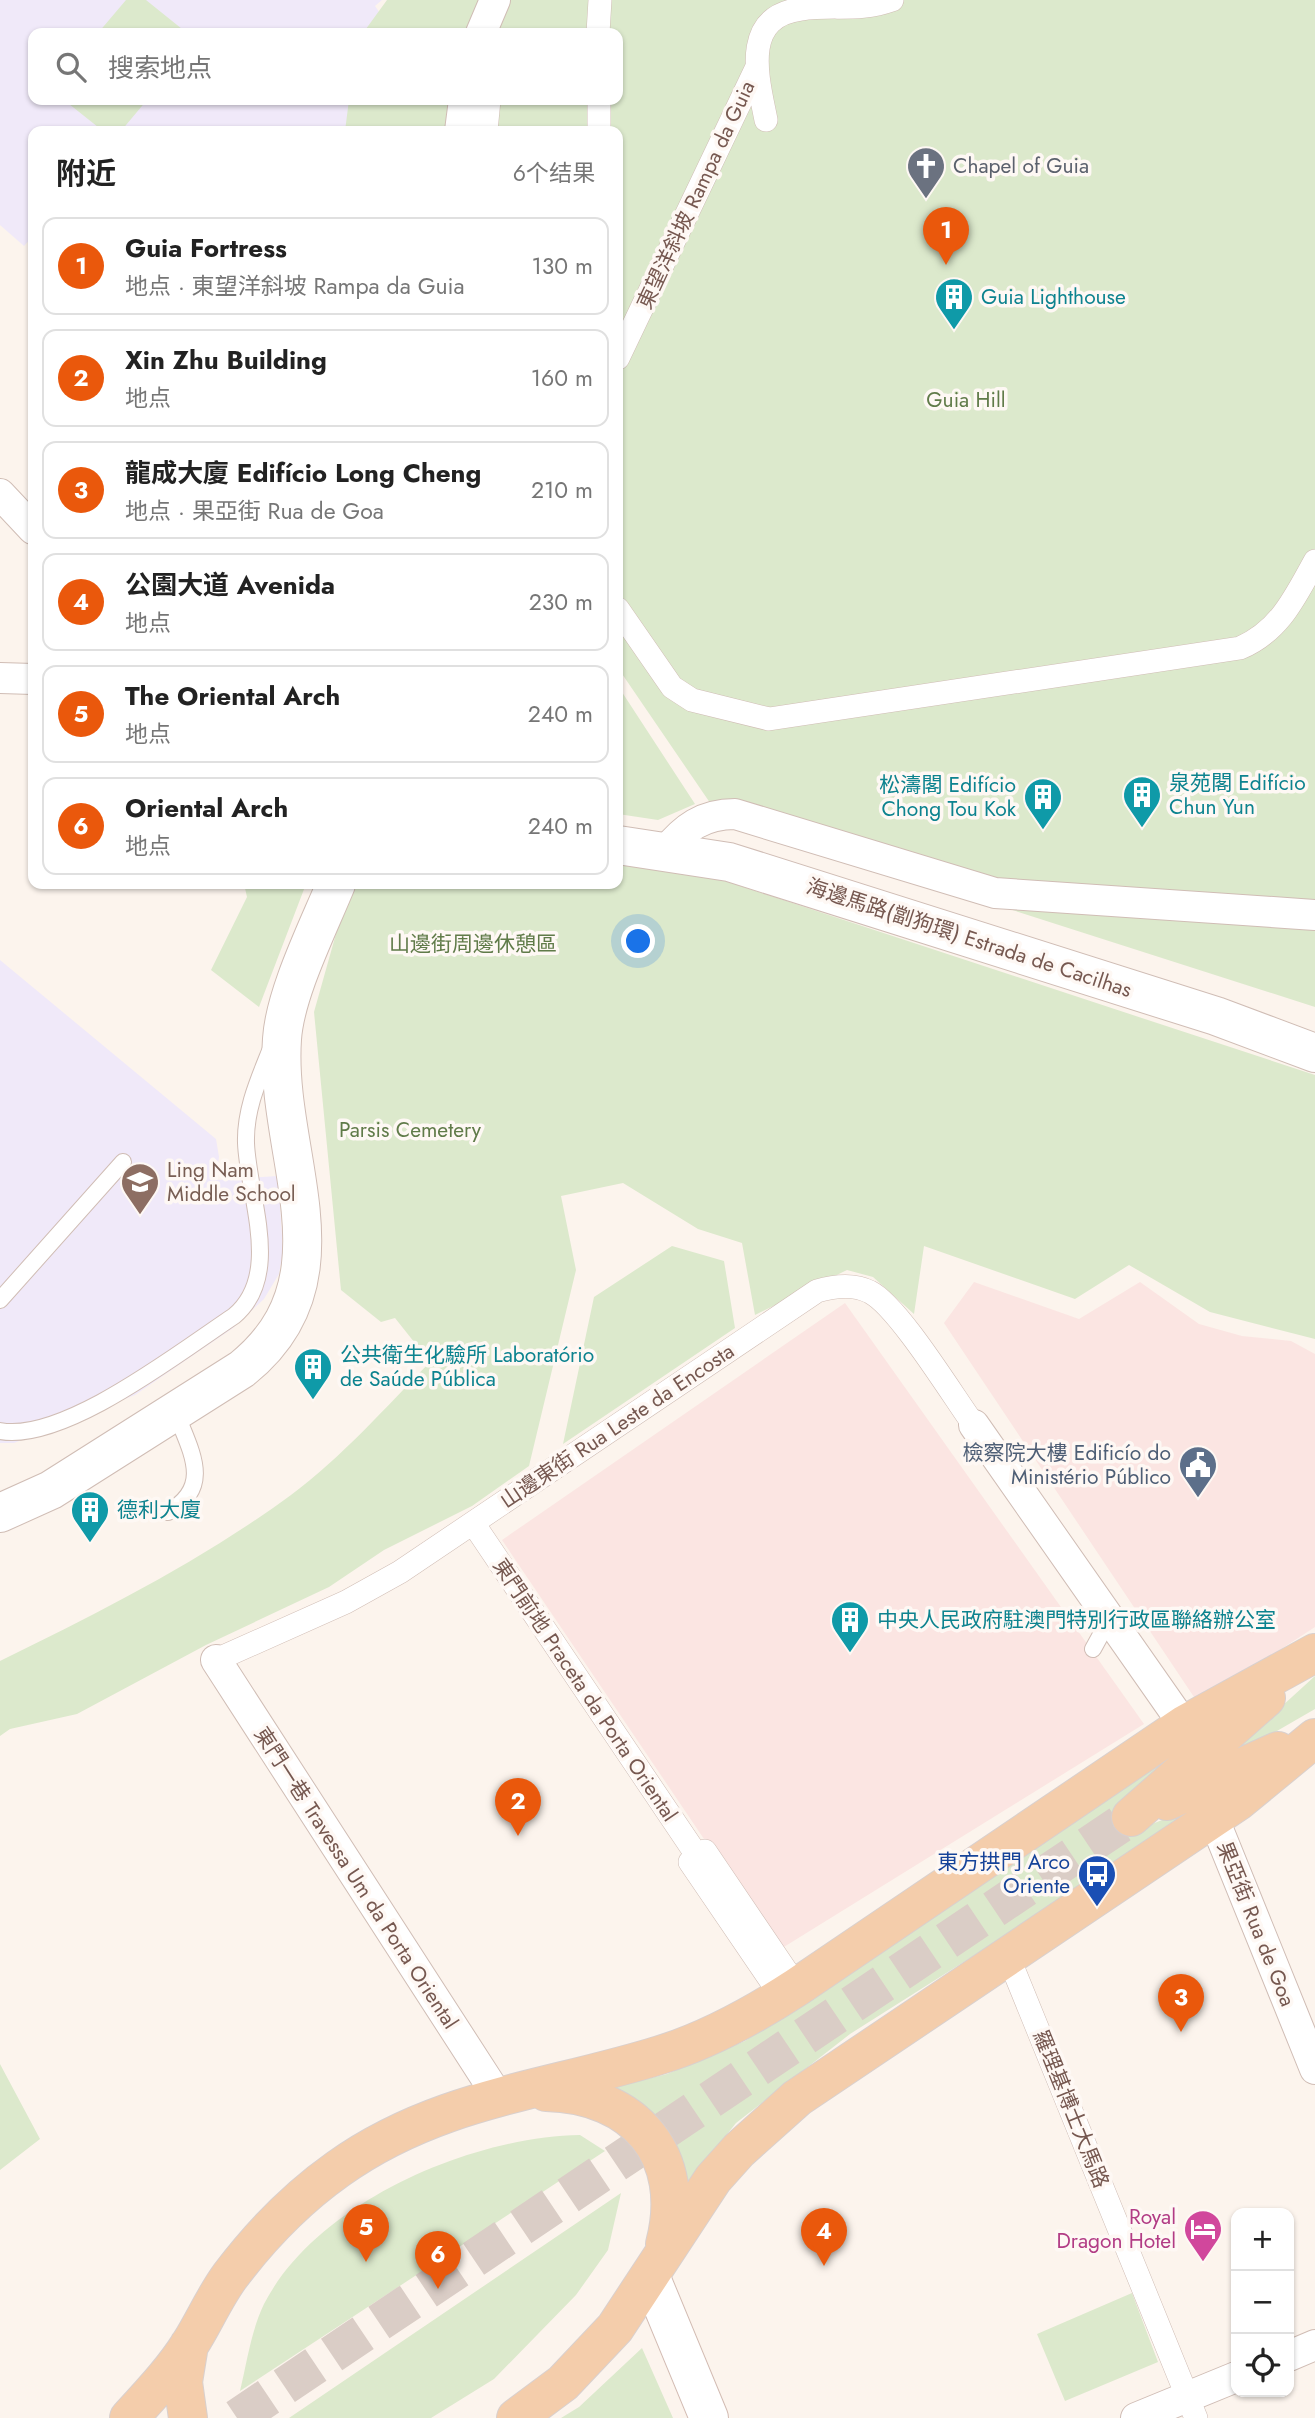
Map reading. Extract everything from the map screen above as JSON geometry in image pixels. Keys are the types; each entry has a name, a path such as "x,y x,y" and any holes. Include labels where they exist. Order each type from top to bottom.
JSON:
{"main road":[{"path":"129,2418 189,2345 207,2310 246,2256 279,2218 360,2154 441,2113 506,2093 624,2065 696,2042 789,1992 1184,1725 1315,1654"},
{"path":"1313,1740 1131,1817 1315,1654"},
{"path":"516,2418 563,2383 615,2328 657,2268 713,2179 767,2123 797,2098 1213,1817 1313,1740"},
{"path":"506,2093 564,2092 601,2100 633,2119 646,2133 657,2148 670,2184 671,2221 657,2268"},
{"path":"188,2418 183,2382 189,2345"}],"street":[{"path":"483,28 495,0"},
{"path":"498,28 501,0"},
{"path":"598,28 600,0"},
{"name":"東望洋斜坡 Rampa da Guia","path":"766,120 756,69 756,52 761,35 772,22 786,13 802,8 866,8 892,0"},
{"name":"東望洋斜坡 Rampa da Guia","path":"623,348 756,69"},
{"path":"461,126 463,105"},
{"path":"486,126 489,105"},
{"path":"599,105 599,126"},
{"path":"0,494 28,524"},
{"path":"623,616 672,687 692,700 769,719 1240,648 1262,637 1280,620 1315,561"},
{"path":"0,678 28,679"},
{"path":"665,852 679,834 699,821 735,814 995,893 1315,915"},
{"name":"海邊馬路(劏狗環) Estrada de Cacilhas","path":"623,846 708,857 750,868 1216,1016 1315,1053"},
{"path":"0,1513 51,1490 176,1413 260,1354 283,1326 297,1293 304,1246 281,1052 290,1003 334,889"},
{"name":"山邊東街 Rua Leste da Encosta","path":"216,1660 346,1602 473,1523 817,1291 830,1287 860,1288 883,1301 974,1425"},
{"path":"974,1425 1184,1725"},
{"name":"東門前地 Praceta da Porta Oriental","path":"473,1523 698,1857 690,1862 789,1992"},
{"name":"東門一巷 Travessa Um da Porta Oriental","path":"216,1660 506,2093"},
{"name":"果亞街 Rua de Goa","path":"1213,1817 1315,2069"},
{"name":"羅理基博士大馬路","path":"1008,1956 1192,2407"},
{"path":"657,2268 709,2418"},
{"path":"1294,2354 1315,2345"},
{"path":"1136,2418 1192,2407 1231,2380"}],"lane":[{"path":"0,1431 17,1433 37,1430 108,1399 234,1316 249,1301 258,1280 260,1259 246,1143 248,1120 253,1096 290,1003"},
{"path":"0,1300 123,1162"},
{"path":"168,1512 188,1497 196,1474 195,1462 176,1413"},
{"path":"1093,1649 1110,1618"}],"shaded area":[{"path":"0,0 382,0 375,6 390,28 28,28 28,105 440,105 442,126 28,126 28,242 24,246 0,225"},
{"name":"Ling Nam Middle School","path":"0,960 216,1139 219,1157 216,1180 278,1176 283,1251 279,1274 264,1299 233,1328 135,1395 14,1443 0,1443"},
{"name":"檢察院大樓 Edificío do Ministério Público","path":"974,1282 1079,1319 1140,1282 1199,1324 1242,1336 1291,1341 1315,1354 1315,1627 1198,1703 944,1323"},
{"path":"845,1303 1144,1724 779,1950 502,1540"}],"green space":[{"path":"126,0 146,0 181,28 102,28"},
{"name":"Guia Hill","path":"387,0 1315,0 1315,1007 719,816 623,675 623,126 346,126 348,105 623,105 623,28 367,28"},
{"path":"70,105 143,105 125,126 97,126"},
{"path":"623,694 695,804 658,820 623,815"},
{"path":"623,857 674,864 1315,1075 1315,1339 1210,1312 1129,1265 1075,1299 924,1246 914,1314 873,1277 847,1270 755,1315 742,1243 698,1229 623,1183 561,1196 576,1270 529,1466 472,1506 384,1550 329,1587 206,1645 77,1714 10,1729 0,1736 0,1661 186,1564 257,1519 328,1465 430,1362 395,1318 381,1322 341,1290 314,1012 349,889 623,889"},
{"path":"245,889 304,889 259,1007 211,970 247,897"},
{"path":"672,1246 724,1261 735,1328 563,1444 594,1297"},
{"path":"1315,1676 1315,1709 1215,1767"},
{"path":"1218,1721 1132,1832 1202,1804 1000,1939 850,2034 736,2123 685,2187 646,2108 615,2087 667,2074 745,2041"},
{"path":"0,2064 40,2139 0,2170"},
{"path":"580,2135 605,2151 240,2391 264,2304 288,2268 320,2235 358,2207 400,2182 445,2163 492,2148 537,2139"},
{"path":"621,2193 608,2250 576,2295 494,2379 431,2418 289,2418"},
{"path":"1132,2293 1158,2362 1065,2401 1037,2334"},
{"path":"642,2348 673,2418 561,2418 579,2407"}],"tunnel":[{"path":"237,2418 1131,1817"}],"place":[{"name":"Chapel of Guia","path":"926,200"},
{"name":"Guia Fortress","path":"946,265"},
{"name":"Guia Lighthouse","path":"954,331"},
{"name":"泉苑閣 Edifício Chun Yun","path":"1142,829"},
{"name":"松濤閣 Edifício Chong Tou Kok","path":"1043,831"},
{"name":"Ling Nam Middle School","path":"140,1216"},
{"name":"公共衛生化驗所 Laboratório de Saúde Pública","path":"313,1401"},
{"name":"檢察院大樓 Edificío do Ministério Público","path":"1198,1499"},
{"name":"德利大廈","path":"90,1544"},
{"name":"中央人民政府駐澳門特別行政區聯絡辦公室","path":"850,1654"},
{"name":"Xin Zhu Building","path":"518,1836"},
{"name":"東方拱門 Arco Oriente","path":"1097,1908"},
{"name":"龍成大廈 Edifício Long Cheng","path":"1181,2032"},
{"name":"The Oriental Arch","path":"366,2262"},
{"name":"Royal Dragon Hotel","path":"1203,2263"},
{"name":"公園大道 Avenida","path":"824,2266"},
{"name":"Oriental Arch","path":"438,2289"}],"park label":[{"name":"山邊街周邊休憩區","path":"473,944"},
{"name":"Parsis Cemetery","path":"410,1130"}]}
